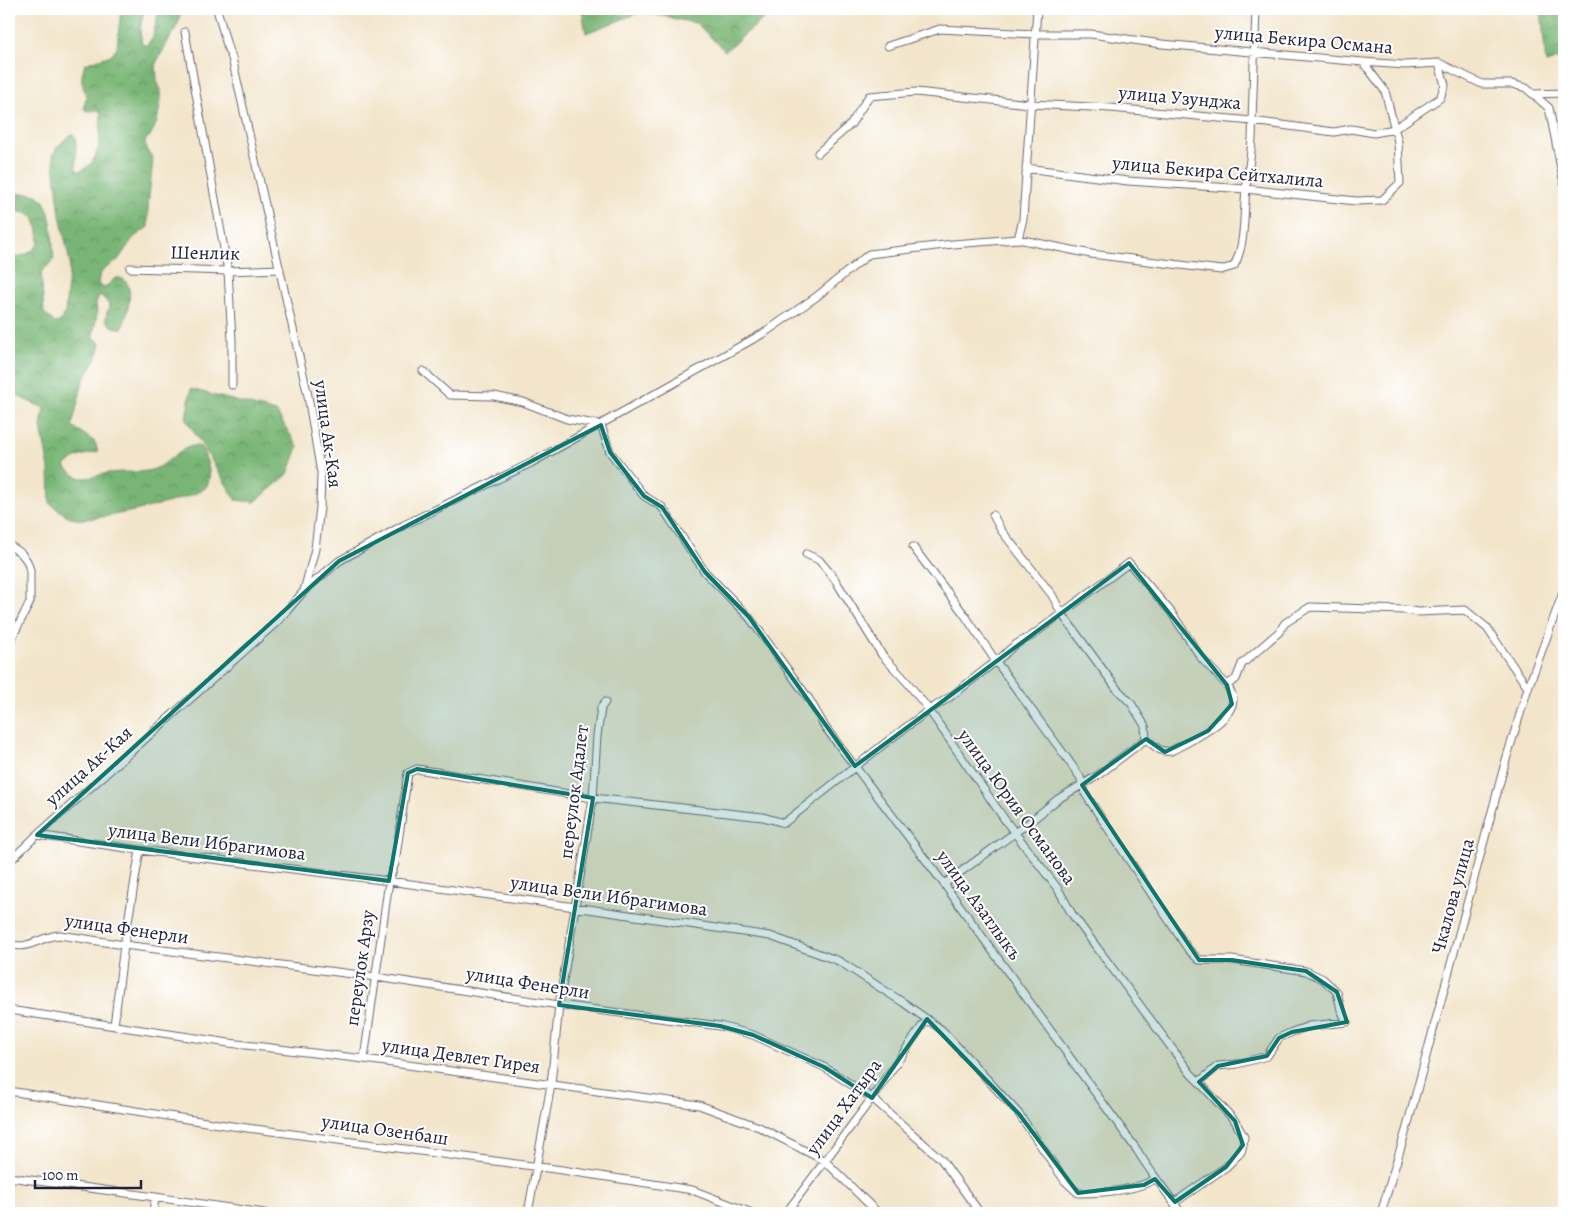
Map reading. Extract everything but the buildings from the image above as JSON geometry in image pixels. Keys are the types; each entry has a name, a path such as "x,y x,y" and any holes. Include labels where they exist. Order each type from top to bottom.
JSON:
{"street":[{"name":"улица Ак-Кая","path":"9,862 36,834 277,622 304,591 315,549 320,507 321,473 308,396 232,58 217,9"},
{"path":"1018,239 1023,219 1037,9"},
{"path":"304,591 340,561 404,525 531,464 764,334 816,297 869,254 953,244 1018,239 1091,254 1221,270 1234,266 1240,255 1253,137 1256,9"},
{"name":"улица Бекира Османа","path":"888,46 940,29 1035,34 1091,34 1162,44 1363,62 1439,63 1482,84 1512,84 1526,88 1534,94"},
{"path":"185,32 228,271 232,340 232,384"},
{"path":"1363,62 1385,91 1394,129"},
{"name":"улица Узунджа","path":"818,153 851,124 869,96 916,92 1030,104 1111,108 1252,121 1334,132 1351,130 1374,133 1394,129 1440,98 1445,84 1439,63"},
{"path":"1534,94 1564,93"},
{"path":"1534,94 1549,108 1564,183"},
{"name":"улица Бекира Сейтхалила","path":"1026,168 1128,181 1246,189 1356,201 1382,200 1400,183 1398,142 1394,129"},
{"name":"Шенлик","path":"130,268 228,271 280,269"},
{"path":"423,371 450,395 494,396 523,402 567,419 601,425"},
{"name":"улица Азатлыкъ","path":"601,425 610,452 644,496 662,507 705,572 749,617 809,699 825,726 944,884 1181,1213"},
{"path":"593,798 763,817 784,822 929,710 950,697 1019,642 1030,637 1062,614 1129,562 1171,612 1202,659 1227,685 1233,697 1228,711 1208,731 1171,751 1158,750 1146,739 1144,726 1131,703 1117,689 1062,614 1052,595 1001,530 993,515"},
{"path":"9,545 21,553 27,560 30,570 30,602 9,644"},
{"path":"912,547 964,614 1080,777 1086,795 1188,949 1199,960 1232,960 1306,971 1323,979 1337,992 1341,1010 1347,1022 1309,1026 1292,1032 1279,1038 1266,1056 1237,1064 1218,1066 1200,1082"},
{"name":"улица Юрия Османова","path":"806,554 819,560 834,578 882,655 929,710 971,773 1058,889 1072,914 1191,1074 1235,1121 1244,1137 1241,1152 1226,1167 1180,1200 1174,1202"},
{"name":"Чкалова улица","path":"1382,1213 1409,1120 1505,763 1528,688 1564,590"},
{"path":"1227,685 1236,679 1242,664 1279,632 1285,623 1310,607 1391,609 1418,612 1465,610 1487,628 1528,688"},
{"name":"переулок Адалет","path":"528,1213 538,1167 551,1085 559,1005 593,798 596,736 601,708 605,702"},
{"path":"944,884 1058,800 1097,776 1146,739"},
{"name":"переулок Арзу","path":"364,1059 389,881 395,862 408,774 417,770 593,798"},
{"name":"улица Вели Ибрагимова","path":"36,834 140,850 389,881 770,936 839,961 942,1030 1019,1114 1065,1181 1078,1193 1099,1193 1144,1185 1155,1179"},
{"path":"114,1026 124,945 140,850"},
{"name":"улица Фенерли","path":"9,944 20,947 30,946 50,936 60,935 376,977 559,1005 720,1026 752,1034 824,1067 872,1098 941,1159 980,1213"},
{"name":"улица Девлет Гирея","path":"9,1010 242,1044 364,1059 699,1106 759,1127 825,1161 878,1213"},
{"name":"улица Хатыра","path":"786,1213 872,1098 927,1019"},
{"name":"улица Озенбаш","path":"9,1091 225,1125 538,1167 692,1190 752,1213"},
{"path":"9,1178 155,1197 224,1210 264,1213"},
{"path":"153,1213 155,1197"}],"highlighted area":[{"path":"601,425 610,452 644,496 662,507 705,572 749,617 855,766 1129,563 1227,685 1232,704 1208,731 1165,752 1146,739 1082,785 1199,960 1232,960 1306,971 1337,992 1347,1022 1292,1032 1279,1038 1267,1056 1218,1066 1199,1082 1235,1121 1243,1145 1226,1167 1175,1202 1155,1179 1144,1185 1078,1193 1019,1114 927,1019 872,1098 824,1067 753,1035 720,1026 559,1005 593,798 417,769 408,773 389,881 37,835 339,561"}],"green space":[{"path":"121,9 144,9 140,30 142,45 147,45 153,37 159,9 181,9 178,24 156,63 161,100 157,122 150,136 146,139 145,145 153,159 148,206 148,227 133,238 118,260 102,271 98,280 99,286 104,287 115,278 122,279 127,283 129,298 122,328 109,325 106,316 109,305 103,297 99,295 96,303 97,313 93,336 100,343 100,348 83,381 72,426 95,442 98,452 80,456 65,466 73,474 84,478 109,473 145,471 157,468 183,449 195,446 201,447 205,456 209,478 206,487 199,492 166,503 102,517 76,519 66,515 50,503 49,468 41,427 44,408 21,398 9,385 9,258 26,254 39,243 37,227 33,218 24,213 9,210 9,194 33,194 42,199 46,206 51,223 54,260 41,272 44,313 55,323 60,322 65,313 70,263 60,215 53,155 58,146 73,134 76,138 76,170 80,171 93,161 100,139 101,114 99,110 85,110 84,105 87,96 82,83 82,73 85,64 111,55 117,47"},
{"path":"582,9 775,9 725,51 696,23 641,12 586,33"},
{"path":"1541,9 1564,9 1564,57 1546,63"},
{"path":"191,389 276,412 298,447 288,474 255,502 236,500 186,419"}]}
